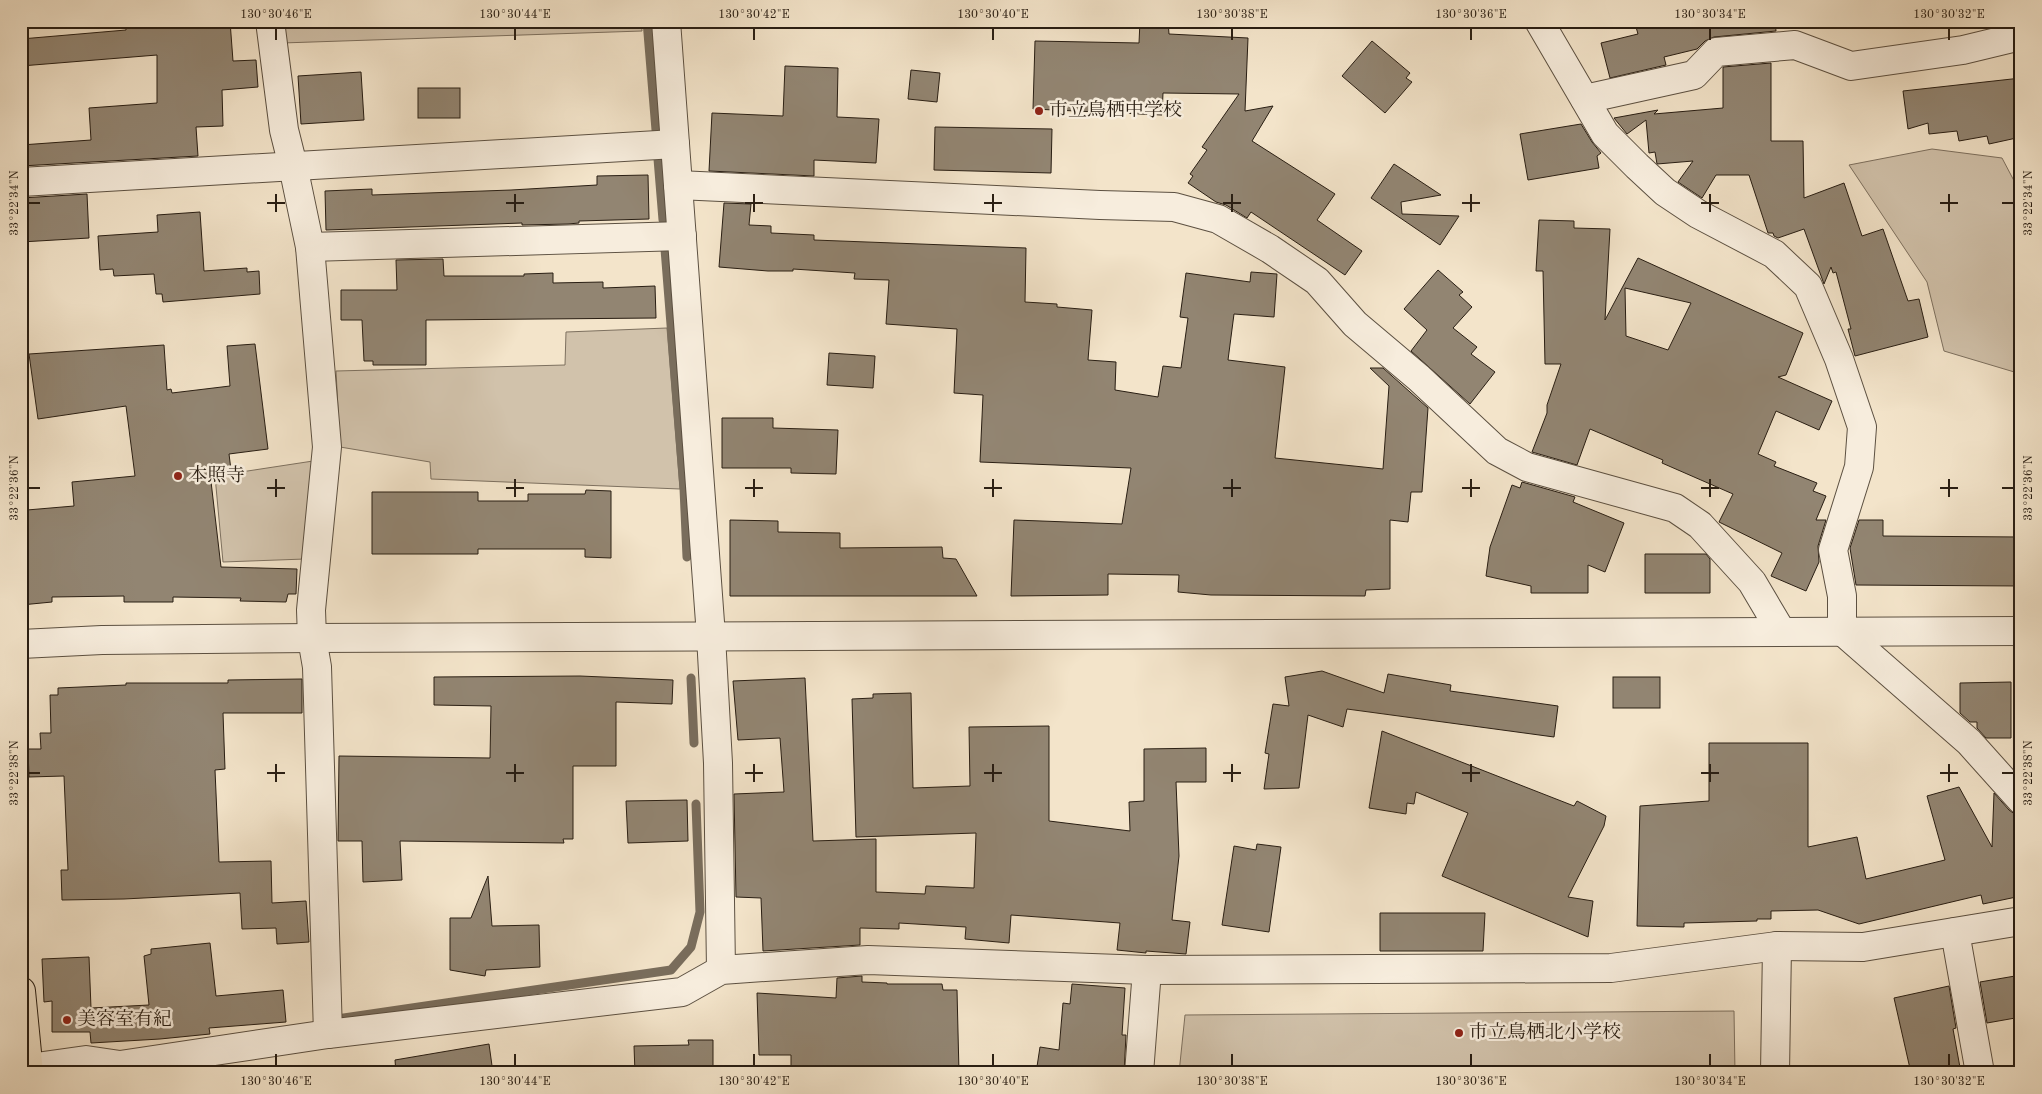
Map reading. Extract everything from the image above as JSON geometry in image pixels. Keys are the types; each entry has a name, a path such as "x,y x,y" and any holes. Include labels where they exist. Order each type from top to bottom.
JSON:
{"main road":[{"path":"21,991 29,1071"}],"street":[{"path":"270,21 284,130 310,247 327,447 311,610 312,638 318,667 328,1034"},
{"path":"666,21 711,636 718,763 721,970"},
{"path":"1539,21 1550,43 1585,98 1605,134 1665,192 1698,214 1774,254 1808,286 1839,358 1862,427 1859,467 1833,550 1842,596 1842,631 1969,742 2021,800"},
{"path":"1585,98 1694,75 1716,52 1796,45 1851,66 1963,50 2021,36"},
{"path":"21,182 675,144"},
{"path":"678,185 1174,207 1218,219 1270,249 1317,281 1355,324 1419,378 1497,451 1527,467 1675,508 1700,525 1752,582 1781,631"},
{"path":"310,247 682,236"},
{"path":"21,644 102,640 312,638 2021,631"},
{"path":"29,1071 86,1060 125,1069 328,1034 682,992 721,970 868,960 1148,970 1611,968 1777,946 1864,947 2021,922"},
{"path":"1955,932 1980,1073"},
{"path":"1775,1073 1777,946"},
{"path":"1139,1073 1148,970"}],"shaded area":[{"path":"280,21 641,21 642,31 282,43"},
{"path":"1932,149 2002,158 2021,194 2021,374 1944,351 1927,282 1849,165"},
{"path":"667,328 680,489 431,479 430,462 340,447 336,371 565,365 566,332"},
{"path":"313,461 305,559 223,562 215,476"},
{"name":"市立鳥栖北小学校","path":"1734,1011 1735,1073 1179,1073 1185,1015"}],"building":[{"path":"126,21 230,21 233,61 256,60 258,87 222,90 223,126 196,127 198,156 21,166 21,145 91,140 89,108 157,103 157,55 21,66 21,39 126,30"},
{"path":"1140,21 1168,21 1169,34 1248,38 1245,111 1273,106 1252,141 1335,194 1317,220 1362,251 1345,275 1251,212 1247,218 1226,205 1216,202 1188,183 1193,176 1190,174 1207,150 1202,147 1239,94 1163,93 1162,115 1033,109 1035,41 1139,43"},
{"path":"1662,21 1775,21 1776,31 1714,37 1705,41 1697,49 1664,57 1666,65 1610,78 1601,43 1638,34 1636,27"},
{"path":"1372,41 1410,73 1406,78 1412,82 1385,113 1342,76"},
{"path":"1771,63 1771,141 1803,141 1804,198 1844,183 1862,236 1883,229 1908,301 1919,299 1928,337 1855,356 1848,329 1851,329 1836,272 1833,273 1831,267 1824,284 1804,229 1778,238 1773,233 1768,233 1749,175 1716,175 1702,198 1678,182 1693,161 1657,164 1655,152 1649,153 1646,120 1627,134 1614,118 1658,110 1654,114 1723,108 1723,67"},
{"path":"785,66 838,68 837,117 879,119 876,163 814,160 814,176 709,171 712,113 783,116"},
{"path":"911,70 940,73 937,102 908,99"},
{"path":"361,72 364,120 301,124 298,76"},
{"path":"2021,78 2021,137 1989,144 1987,136 1959,141 1957,131 1929,134 1928,123 1908,129 1903,91"},
{"path":"418,88 460,88 460,118 418,118"},
{"path":"1581,124 1601,153 1597,156 1599,168 1528,180 1520,134"},
{"path":"935,127 1052,129 1051,173 934,170"},
{"path":"1394,164 1441,195 1401,202 1402,214 1459,216 1440,245 1371,198"},
{"path":"648,175 649,219 579,221 579,223 568,224 522,225 522,223 326,230 325,191 372,189 372,195 511,190 597,185 597,176"},
{"path":"87,194 89,238 21,242 21,198"},
{"path":"724,203 751,204 749,225 771,226 771,233 814,235 814,240 1026,248 1025,302 1057,304 1057,307 1092,310 1088,360 1116,362 1115,390 1158,397 1163,366 1181,368 1188,318 1180,317 1186,273 1250,282 1251,272 1277,274 1274,317 1234,314 1228,360 1285,367 1275,458 1383,469 1389,386 1370,368 1383,368 1428,408 1422,492 1411,492 1408,522 1390,520 1390,589 1366,590 1365,596 1211,595 1178,592 1179,575 1108,574 1108,595 1011,596 1014,520 1122,524 1131,468 980,462 983,395 954,393 957,329 886,324 889,280 854,279 855,273 793,269 793,271 768,271 719,267"},
{"path":"200,212 204,271 247,268 247,272 259,271 260,294 163,302 162,294 156,294 154,274 114,276 113,269 100,270 98,236 158,232 157,215"},
{"path":"1539,220 1574,221 1574,228 1610,229 1605,320 1638,258 1803,333 1786,375 1778,377 1832,401 1819,430 1776,411 1758,454 1776,462 1774,466 1817,483 1813,491 1826,496 1816,520 1826,520 1818,546 1819,562 1806,591 1771,576 1782,553 1719,522 1733,494 1662,463 1663,460 1590,429 1577,465 1532,452 1547,413 1547,405 1561,364 1545,364 1543,271 1536,271","holes":["1625,288 1691,303 1668,350 1626,336"]},
{"path":"443,259 444,276 524,276 524,274 553,273 553,283 603,282 603,288 655,286 656,318 426,320 426,365 373,365 373,361 364,361 362,320 341,320 341,290 397,290 396,260"},
{"path":"1438,270 1463,292 1459,295 1472,307 1453,328 1477,347 1471,354 1495,372 1470,404 1411,351 1427,330 1404,309"},
{"path":"255,344 268,449 229,454 231,470 210,473 221,567 297,569 296,594 288,594 286,602 240,601 241,598 173,597 173,602 124,602 124,596 52,597 52,602 21,605 21,516 27,516 27,510 74,506 72,482 135,476 126,406 38,419 29,354 164,345 167,390 171,389 172,393 230,386 227,346"},
{"path":"829,353 875,356 873,388 827,385"},
{"path":"722,418 773,418 773,428 838,430 836,474 791,473 791,468 722,468"},
{"path":"1522,482 1575,497 1573,502 1624,523 1605,572 1588,565 1588,593 1531,593 1531,586 1486,576 1490,547 1512,485 1520,488"},
{"path":"586,490 611,491 611,558 585,557 585,549 478,549 478,554 372,554 372,492 478,492 478,501 528,501 528,494 585,494"},
{"path":"730,520 778,521 778,532 840,533 840,548 942,547 943,558 956,559 977,596 730,596"},
{"path":"1859,520 1883,520 1883,536 2021,537 2021,586 1856,585 1850,548"},
{"path":"1645,554 1706,554 1710,559 1710,593 1645,593"},
{"path":"1322,671 1384,693 1388,674 1451,685 1450,691 1558,706 1554,737 1347,709 1343,727 1308,715 1299,788 1264,789 1269,754 1265,753 1273,704 1289,706 1285,677"},
{"path":"580,676 673,680 672,704 616,702 616,766 573,766 573,839 563,839 564,843 400,841 402,880 363,882 362,841 338,841 339,756 490,758 491,706 434,705 434,677"},
{"path":"1613,677 1660,677 1660,708 1613,708"},
{"path":"805,678 813,841 876,839 876,892 925,894 926,886 974,888 976,833 856,837 852,699 873,698 873,694 911,693 913,788 970,786 969,727 1049,726 1049,821 1130,831 1129,802 1144,801 1144,749 1206,748 1206,782 1176,782 1179,856 1172,920 1190,922 1186,954 1117,950 1120,923 1011,915 1009,943 965,939 966,927 899,923 899,929 860,928 860,945 763,951 761,898 736,897 734,794 784,792 780,738 738,740 733,681"},
{"path":"302,679 302,713 223,713 225,769 215,770 219,862 271,861 272,903 306,901 309,942 277,944 276,928 242,929 240,893 62,900 61,870 68,870 64,776 29,777 28,749 41,749 40,733 51,733 50,695 58,695 58,688 126,685 126,683 228,683 228,680"},
{"path":"2011,682 2011,738 1986,738 1977,728 1977,722 1970,722 1960,713 1960,683"},
{"path":"1382,731 1574,806 1577,801 1606,816 1604,826 1568,897 1593,901 1588,937 1442,876 1468,813 1416,792 1414,804 1407,803 1406,814 1369,808"},
{"path":"1709,743 1808,743 1808,847 1857,837 1866,879 1945,860 1927,796 1959,787 1992,847 1994,793 2016,815 2021,829 2021,896 1983,904 1981,895 1859,924 1818,910 1771,911 1771,919 1757,919 1757,921 1684,923 1684,927 1637,926 1640,806 1709,801"},
{"path":"687,800 688,841 628,843 626,801"},
{"path":"1257,844 1281,847 1269,932 1222,925 1234,846 1256,850"},
{"path":"488,876 492,926 539,925 540,967 486,970 485,976 450,970 450,918 471,918"},
{"path":"1380,913 1485,913 1483,951 1380,951"},
{"path":"210,943 216,996 283,990 286,1022 209,1028 210,1034 91,1043 90,1032 52,1032 52,1001 44,1002 42,959 89,957 91,1008 149,1005 144,956 151,954 151,949"},
{"path":"2021,975 2021,1017 1987,1023 1980,982"},
{"path":"862,976 862,982 942,984 943,990 957,990 959,1073 791,1073 791,1055 759,1055 757,993 836,998 837,978"},
{"path":"1072,984 1125,988 1122,1035 1126,1035 1124,1073 1036,1073 1040,1047 1059,1050 1063,1003 1070,1004"},
{"path":"1949,986 1956,1028 1953,1029 1961,1073 1911,1073 1894,998"},
{"path":"688,1040 713,1040 713,1073 635,1073 634,1046 689,1045"},
{"path":"489,1044 493,1073 396,1073 395,1060"}],"waterway":[{"path":"647,21 656,130"},
{"path":"658,159 663,220"},
{"path":"665,249 684,488 687,557"},
{"path":"691,678 694,743"},
{"path":"337,1019 671,970 691,947 700,912 696,804"}],"place":[{"name":"市立鳥栖中学校","path":"1039,111"},
{"name":"本照寺","path":"178,476"},
{"name":"美容室有紀","path":"67,1020"},
{"name":"市立鳥栖北小学校","path":"1459,1033"}]}
